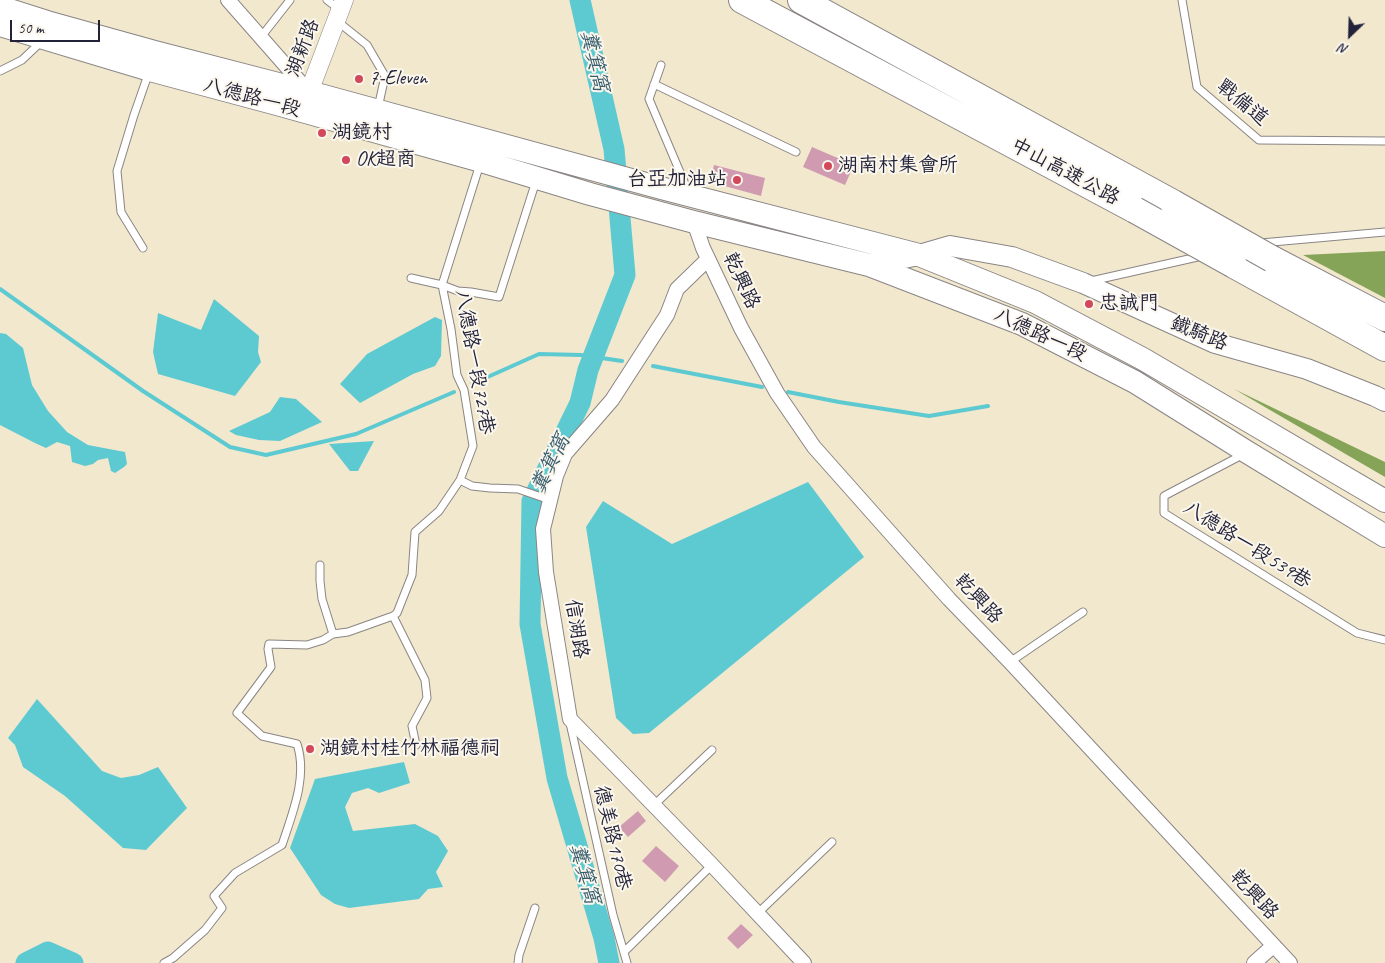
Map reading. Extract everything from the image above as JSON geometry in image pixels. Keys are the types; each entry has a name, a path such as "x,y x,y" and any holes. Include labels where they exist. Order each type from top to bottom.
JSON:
{"highway":[{"name":"中山高速公路","path":"742,0 1135,210 1233,255 1385,348"},
{"name":"中山高速公路","path":"801,0 1272,259 1385,318"}],"main road":[{"name":"八德路一段","path":"0,7 47,22 152,61"},
{"name":"八德路一段","path":"0,25 44,38 152,61 306,102 481,161 590,194 869,265 1022,324 1135,382 1385,536"},
{"name":"八德路一段","path":"306,102 378,111 690,196 919,255 1035,302 1143,359 1385,501"},
{"name":"鐵騎路","path":"869,265 919,255 950,246 1012,257 1083,283 1215,343 1307,368 1385,401"}],"street":[{"path":"228,0 261,37 306,102"},
{"name":"湖新路","path":"306,102 337,7"},
{"name":"乾興路","path":"694,222 708,259 740,328 772,385 814,447 949,599 1290,963"},
{"name":"信湖路","path":"570,719 546,572 543,529 545,498 565,454 612,400 667,315 677,290 708,259"},
{"path":"570,719 804,963"},
{"path":"1254,963 1273,946"}],"lane":[{"path":"261,37 290,0"},
{"name":"戰備道","path":"1182,0 1197,87 1259,140 1385,141"},
{"path":"337,7 368,45 385,76 378,111"},
{"path":"0,71 22,60 44,38"},
{"path":"143,248 122,212 117,170 152,61"},
{"path":"661,65 649,99 690,196"},
{"path":"654,84 796,152"},
{"name":"八德路一段727巷","path":"392,616 397,613 412,575 416,532 439,511 460,480 473,446 464,390 457,374 451,329 442,285 481,161"},
{"path":"410,278 442,285 458,291 499,297 537,178"},
{"path":"1083,283 1233,255 1260,243 1385,232"},
{"name":"八德路一段539巷","path":"1247,452 1164,496 1164,513 1358,632 1385,640"},
{"path":"460,480 472,486 518,489 545,498"},
{"path":"320,565 322,599 334,634"},
{"path":"1010,662 1083,612"},
{"path":"164,963 173,958 205,930 222,908 214,896 235,872 282,845 293,812 300,779 300,752 297,744 262,736 237,713 271,666 269,644 307,645 334,634 348,632 392,616 425,680 427,698 412,726 416,746"},
{"name":"德美路170巷","path":"570,719 613,915 627,963"},
{"path":"654,805 712,750"},
{"path":"758,913 832,842"},
{"path":"624,952 712,865"},
{"path":"518,963 534,908"}],"green space":[{"path":"1385,251 1385,298 1303,255"},
{"path":"1234,389 1385,462 1385,477"}],"water":[{"path":"214,299 259,336 258,352 261,362 235,396 158,374 153,352 158,313 201,330"},
{"path":"435,317 442,320 441,356 435,366 413,374 360,403 340,384 367,354"},
{"path":"0,333 6,334 23,348 32,385 48,411 67,432 88,445 125,452 127,464 124,467 115,473 111,471 108,458 85,466 72,462 70,446 57,442 46,448 0,425"},
{"path":"280,397 296,399 322,422 280,441 259,440 236,435 229,431 270,412"},
{"path":"374,441 358,471 350,471 329,444"},
{"path":"808,482 864,557 649,733 633,734 616,718 586,527 603,501 672,544"},
{"path":"37,699 102,771 121,778 139,775 158,767 187,808 146,850 123,848 65,796 23,767 15,745 8,738"},
{"path":"404,762 410,783 379,793 368,788 352,793 345,807 353,831 415,824 438,836 448,851 436,872 443,887 428,889 419,899 349,908 335,904 321,895 290,848 315,779"}],"building":[{"name":"湖南村集會所","path":"812,147 854,165 845,185 803,167"},
{"name":"台亞加油站","path":"714,165 765,178 761,196 710,182"},
{"path":"638,811 646,821 628,837 619,827"},
{"path":"656,846 679,866 665,882 642,861"},
{"path":"741,924 753,935 738,949 727,938"}],"waterway":[{"name":"糞箕窩","path":"580,0 614,149 625,275 588,370 580,403 532,501 530,624 557,778 604,938 609,963"},
{"path":"0,289 143,391 230,447 266,455 356,434 454,392"},
{"path":"472,384 539,354 581,355 622,361"},
{"path":"653,366 762,387"},
{"path":"788,392 929,416 988,406"},
{"path":"26,963 48,952 73,963"}],"place":[{"name":"7-Eleven","path":"359,79"},
{"name":"湖鏡村","path":"322,133"},
{"name":"OK超商","path":"346,160"},
{"name":"湖南村集會所","path":"828,166"},
{"name":"台亞加油站","path":"737,180"},
{"name":"忠誠門","path":"1089,304"},
{"name":"湖鏡村桂竹林福德祠","path":"310,749"}]}
